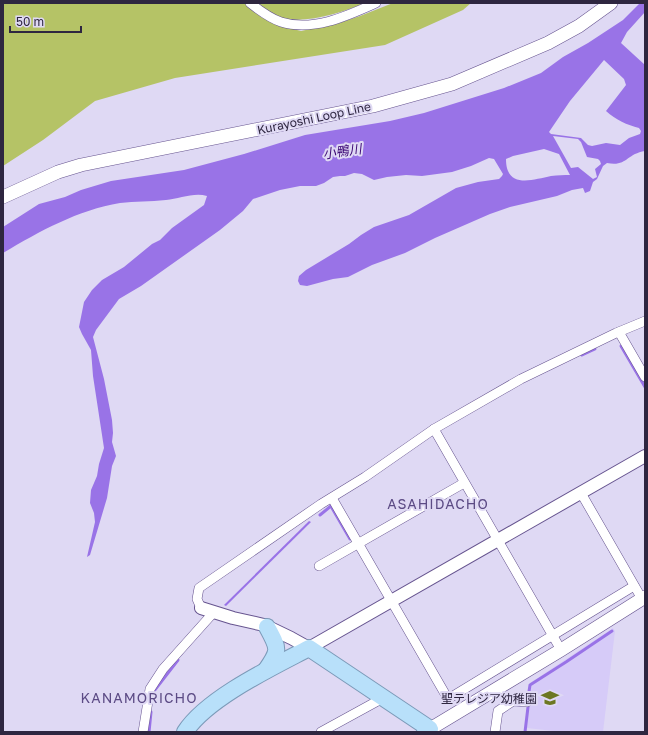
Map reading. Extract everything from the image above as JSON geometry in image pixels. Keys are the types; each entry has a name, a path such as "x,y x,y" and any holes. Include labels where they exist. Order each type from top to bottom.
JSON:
{"highway":[{"path":"265,672 276,655 277,647 267,627"},
{"path":"185,732 189,726 214,702 309,648 430,731"}],"main road":[{"name":"Kurayoshi Loop Line","path":"3,196 52,174 81,165 372,106 452,84 548,43 579,26 604,10 611,3"},
{"path":"430,731 643,598"}],"street":[{"path":"250,3 264,14 281,22 311,26 352,14 376,3"},
{"path":"645,320 521,379 434,429 199,588 197,599 201,608 267,627 309,648 645,456"},
{"path":"619,332 645,378"},
{"path":"434,429 560,650"},
{"path":"318,566 464,483"},
{"path":"580,493 634,586 643,598"},
{"path":"332,498 448,699 634,586"},
{"path":"143,732 150,689 163,669 214,612"},
{"path":"321,732 383,698"},
{"path":"495,732 498,711 513,701 527,702"}],"shaded area":[{"path":"613,628 615,631 603,732 562,732 527,728 530,683"}],"green space":[{"path":"3,3 249,3 261,17 277,25 301,31 339,23 393,3 471,3 463,10 385,45 175,78 95,101 43,140 3,166"},
{"path":"250,3 367,3 341,12 316,18 291,19 278,18 265,14"}],"water":[{"name":"小鴨川","path":"640,3 645,3 645,12 627,32 621,43 645,65 645,151 634,155 623,162 614,164 607,163 603,166 597,179 593,182 590,191 585,193 583,188 572,190 557,196 510,207 490,214 405,253 372,265 348,277 333,279 307,286 300,285 298,281 299,276 306,270 374,227 409,215 456,188 478,182 499,179 503,174 494,159 489,158 452,172 422,176 406,175 374,180 362,174 354,173 345,176 333,177 316,186 300,186 280,190 253,199 243,211 220,230 141,286 119,299 96,330 93,337 104,379 112,420 112,442 116,456 112,466 107,498 90,555 87,557 95,522 94,513 90,503 91,490 97,476 104,448 93,376 91,350 79,327 84,302 92,290 102,280 124,267 152,244 160,240 172,228 204,205 207,196 192,195 171,199 126,202 104,206 60,222 3,253 3,227 39,204 65,197 81,190 111,181 184,170 244,154 305,135 390,121 424,113 504,88 541,73 563,57 588,43 623,20","holes":["604,60 624,79 626,85 606,111 622,122 639,128 641,131 640,134 629,138 620,145 606,143 592,146 588,145 581,138 551,134 549,132 570,101","553,136 578,139 581,142 587,157 598,159 601,164 595,169 597,177 593,179 578,167 571,168","544,149 559,154 570,175 528,180 515,179 510,175 507,169 506,159"]},
{"path":"309,521 311,522 226,606 224,605"}],"waterway":[{"path":"621,346 645,387"},
{"path":"582,355 595,349"},
{"path":"320,515 331,506"},
{"path":"332,508 350,539"},
{"path":"528,698 530,685 612,631"},
{"path":"154,691 178,660"},
{"path":"525,732 528,707"},
{"path":"149,732 151,712"}],"place":[{"name":"聖テレジア幼稚園","path":"550,698"}],"district":[{"name":"ASAHIDACHO","path":"438,503"},
{"name":"KANAMORICHO","path":"139,697"}]}
